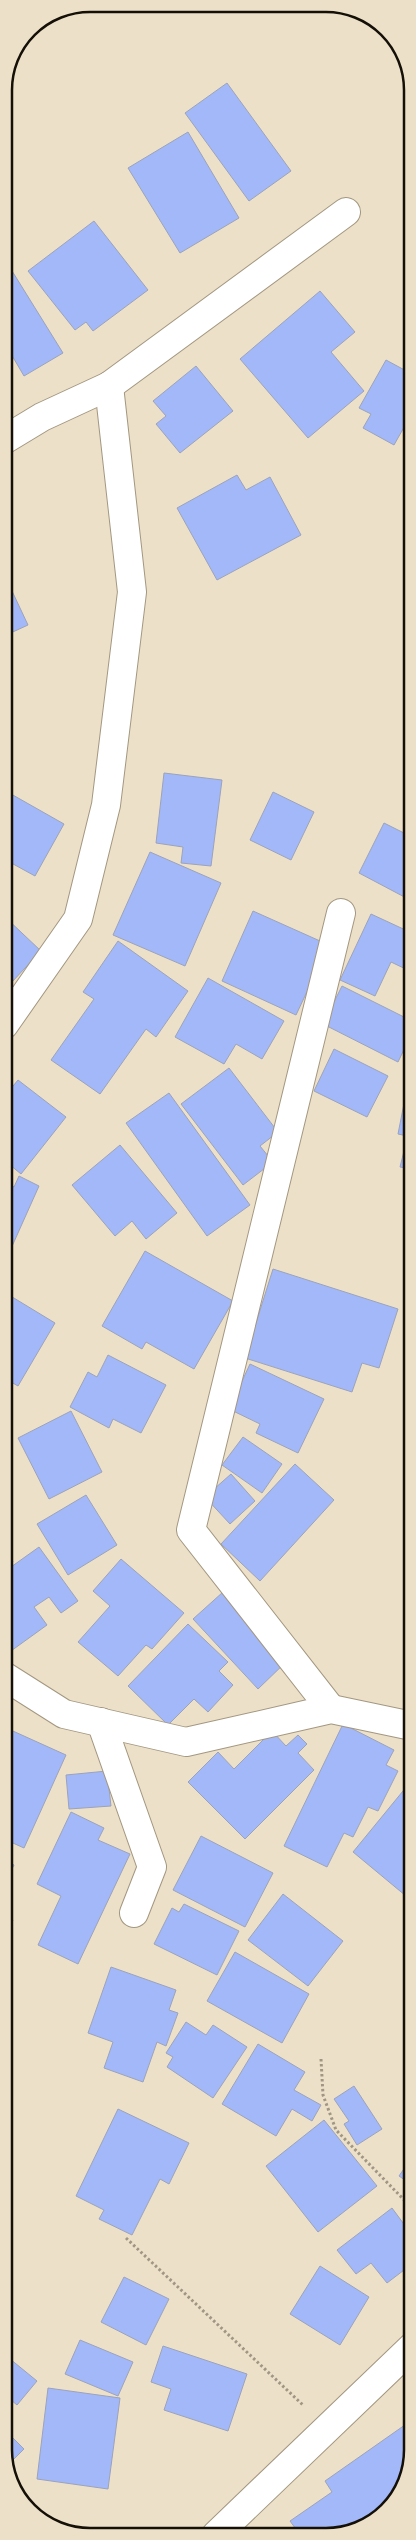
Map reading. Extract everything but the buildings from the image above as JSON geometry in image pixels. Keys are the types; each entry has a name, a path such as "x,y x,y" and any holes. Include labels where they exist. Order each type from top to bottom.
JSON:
{"street":[{"path":"12,435 42,417 109,386 346,212"},
{"path":"12,1014 78,919 106,805 132,592 109,386"},
{"path":"331,1709 191,1530 342,912"},
{"path":"13,1681 64,1714 186,1742 331,1709 404,1724"},
{"path":"101,1722 152,1867 134,1913"},
{"path":"224,2527 404,2356"}],"path":[{"path":"321,2058 323,2095 336,2130 404,2200"},
{"path":"126,2238 328,2428"}]}
